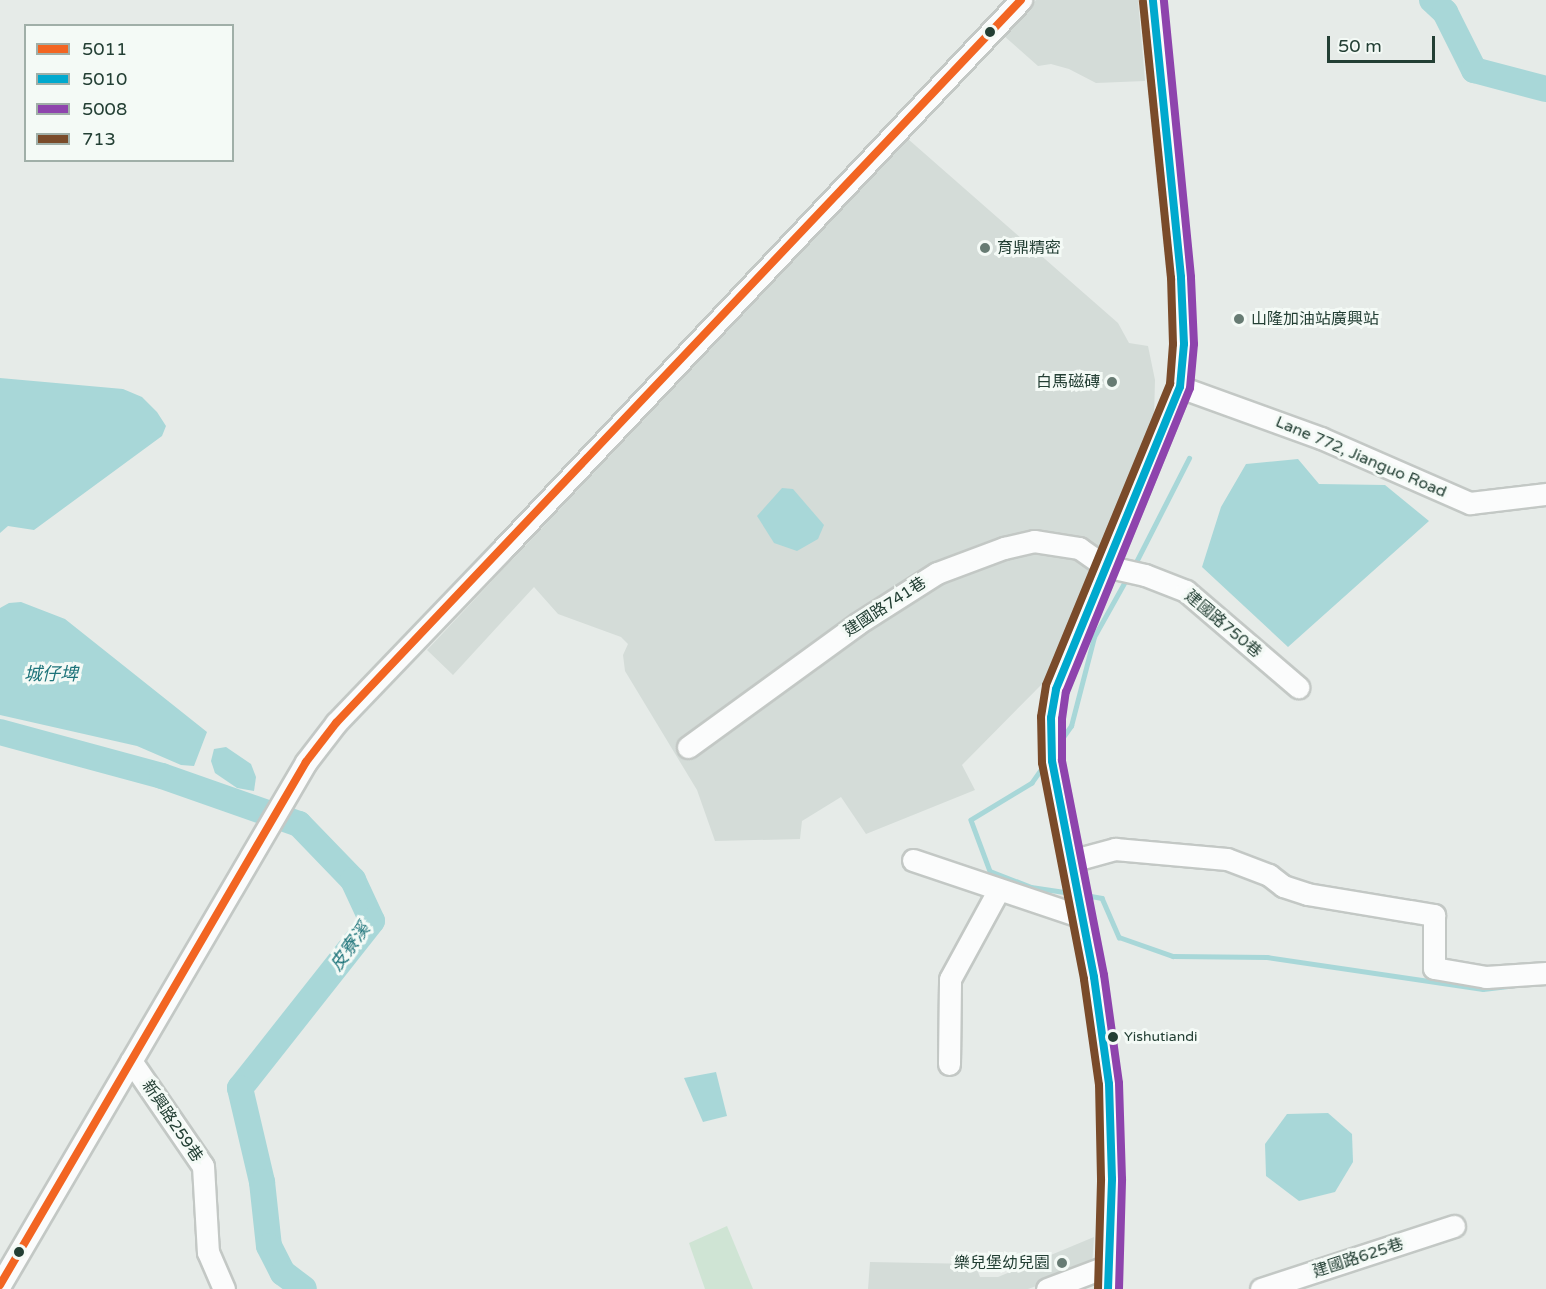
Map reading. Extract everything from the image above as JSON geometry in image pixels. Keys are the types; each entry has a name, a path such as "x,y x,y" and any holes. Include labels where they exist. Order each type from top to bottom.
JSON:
{"street":[{"path":"0,1285 306,762 336,723 518,534 1021,0"},
{"path":"1108,1289 1112,1179 1109,1084 1102,1027 1052,753 1051,718 1056,689 1180,387 1184,344 1181,277 1153,0"},
{"name":"Lane 772, Jianguo Road","path":"1180,387 1321,438 1470,503 1546,494"},
{"name":"建國路741巷","path":"688,747 857,624 937,573 1004,548 1034,541 1079,548 1106,566"},
{"name":"建國路750巷","path":"1106,566 1145,575 1186,591 1298,687"},
{"path":"1071,861 1115,849 1227,859 1269,875 1282,886 1307,894 1434,915 1434,968 1486,977 1546,973"},
{"path":"913,860 999,889 1079,902"},
{"path":"949,1064 950,979 999,889"},
{"name":"新興路259巷","path":"131,1061 203,1166 208,1252 224,1289"},
{"name":"建國路625巷","path":"1261,1289 1454,1226"},
{"path":"1047,1289 1108,1266"}],"shaded area":[{"path":"1036,0 1138,0 1145,81 1096,83 1069,69 1051,64 1038,66 1003,35"},
{"path":"908,139 1118,323 1129,343 1148,346 1155,380 1154,418 1045,681 962,765 975,790 866,834 841,797 802,821 800,839 715,841 697,790 625,671 623,655 628,644 621,637 558,614 534,587 453,675 427,650"},
{"name":"樂兒堡幼兒園","path":"1094,1237 1092,1266 1028,1289 868,1289 870,1262 975,1264 980,1277 998,1277"}],"green space":[{"path":"727,1226 753,1289 705,1289 689,1243"}],"water":[{"path":"0,378 123,389 142,397 157,412 166,426 162,436 34,530 8,526 0,533"},
{"path":"1298,459 1319,484 1385,485 1429,521 1288,647 1202,567 1221,507 1246,464"},
{"path":"782,488 793,489 824,525 818,539 797,551 774,543 757,516"},
{"name":"城仔埤","path":"21,602 65,619 207,732 194,766 181,765 137,746 0,715 0,608 9,603"},
{"path":"226,747 251,764 256,777 254,791 237,788 215,773 211,761 214,749"},
{"path":"716,1072 727,1116 703,1122 684,1078"},
{"path":"1328,1113 1352,1134 1353,1162 1335,1192 1299,1201 1266,1176 1265,1144 1287,1114"}],"waterway":[{"path":"1432,0 1445,12 1474,70 1546,89"},
{"path":"1134,566 1189,458"},
{"path":"1059,743 1071,726 1094,637 1127,578"},
{"name":"皮寮溪","path":"0,732 162,776 299,824 353,880 372,921 240,1088 262,1182 269,1246 283,1273 304,1289"},
{"path":"1046,763 1032,783 971,820 990,871 1031,887 1071,893"},
{"path":"1085,895 1102,898 1119,937 1173,956 1267,957 1483,989 1514,985"}],"transit line":[{"name":"5011","path":"0,1285 306,762 336,723 1021,0"},
{"name":"5010","path":"1108,1289 1112,1179 1109,1084 1094,977 1052,761 1051,718 1056,689 1180,387 1184,344 1181,277 1153,0"},
{"name":"5008","path":"1119,1289 1122,1179 1119,1083 1104,975 1062,760 1062,719 1066,692 1190,388 1194,344 1191,277 1164,0"},
{"name":"713","path":"1098,1289 1101,1179 1099,1085 1084,979 1042,763 1041,717 1046,685 1170,384 1173,344 1171,278 1143,1"}],"place":[{"name":"育鼎精密","path":"985,248"},
{"name":"山隆加油站廣興站","path":"1239,319"},
{"name":"白馬磁磚","path":"1112,382"},
{"name":"Yishutiandi","path":"1113,1037"},
{"name":"樂兒堡幼兒園","path":"1062,1263"}]}
